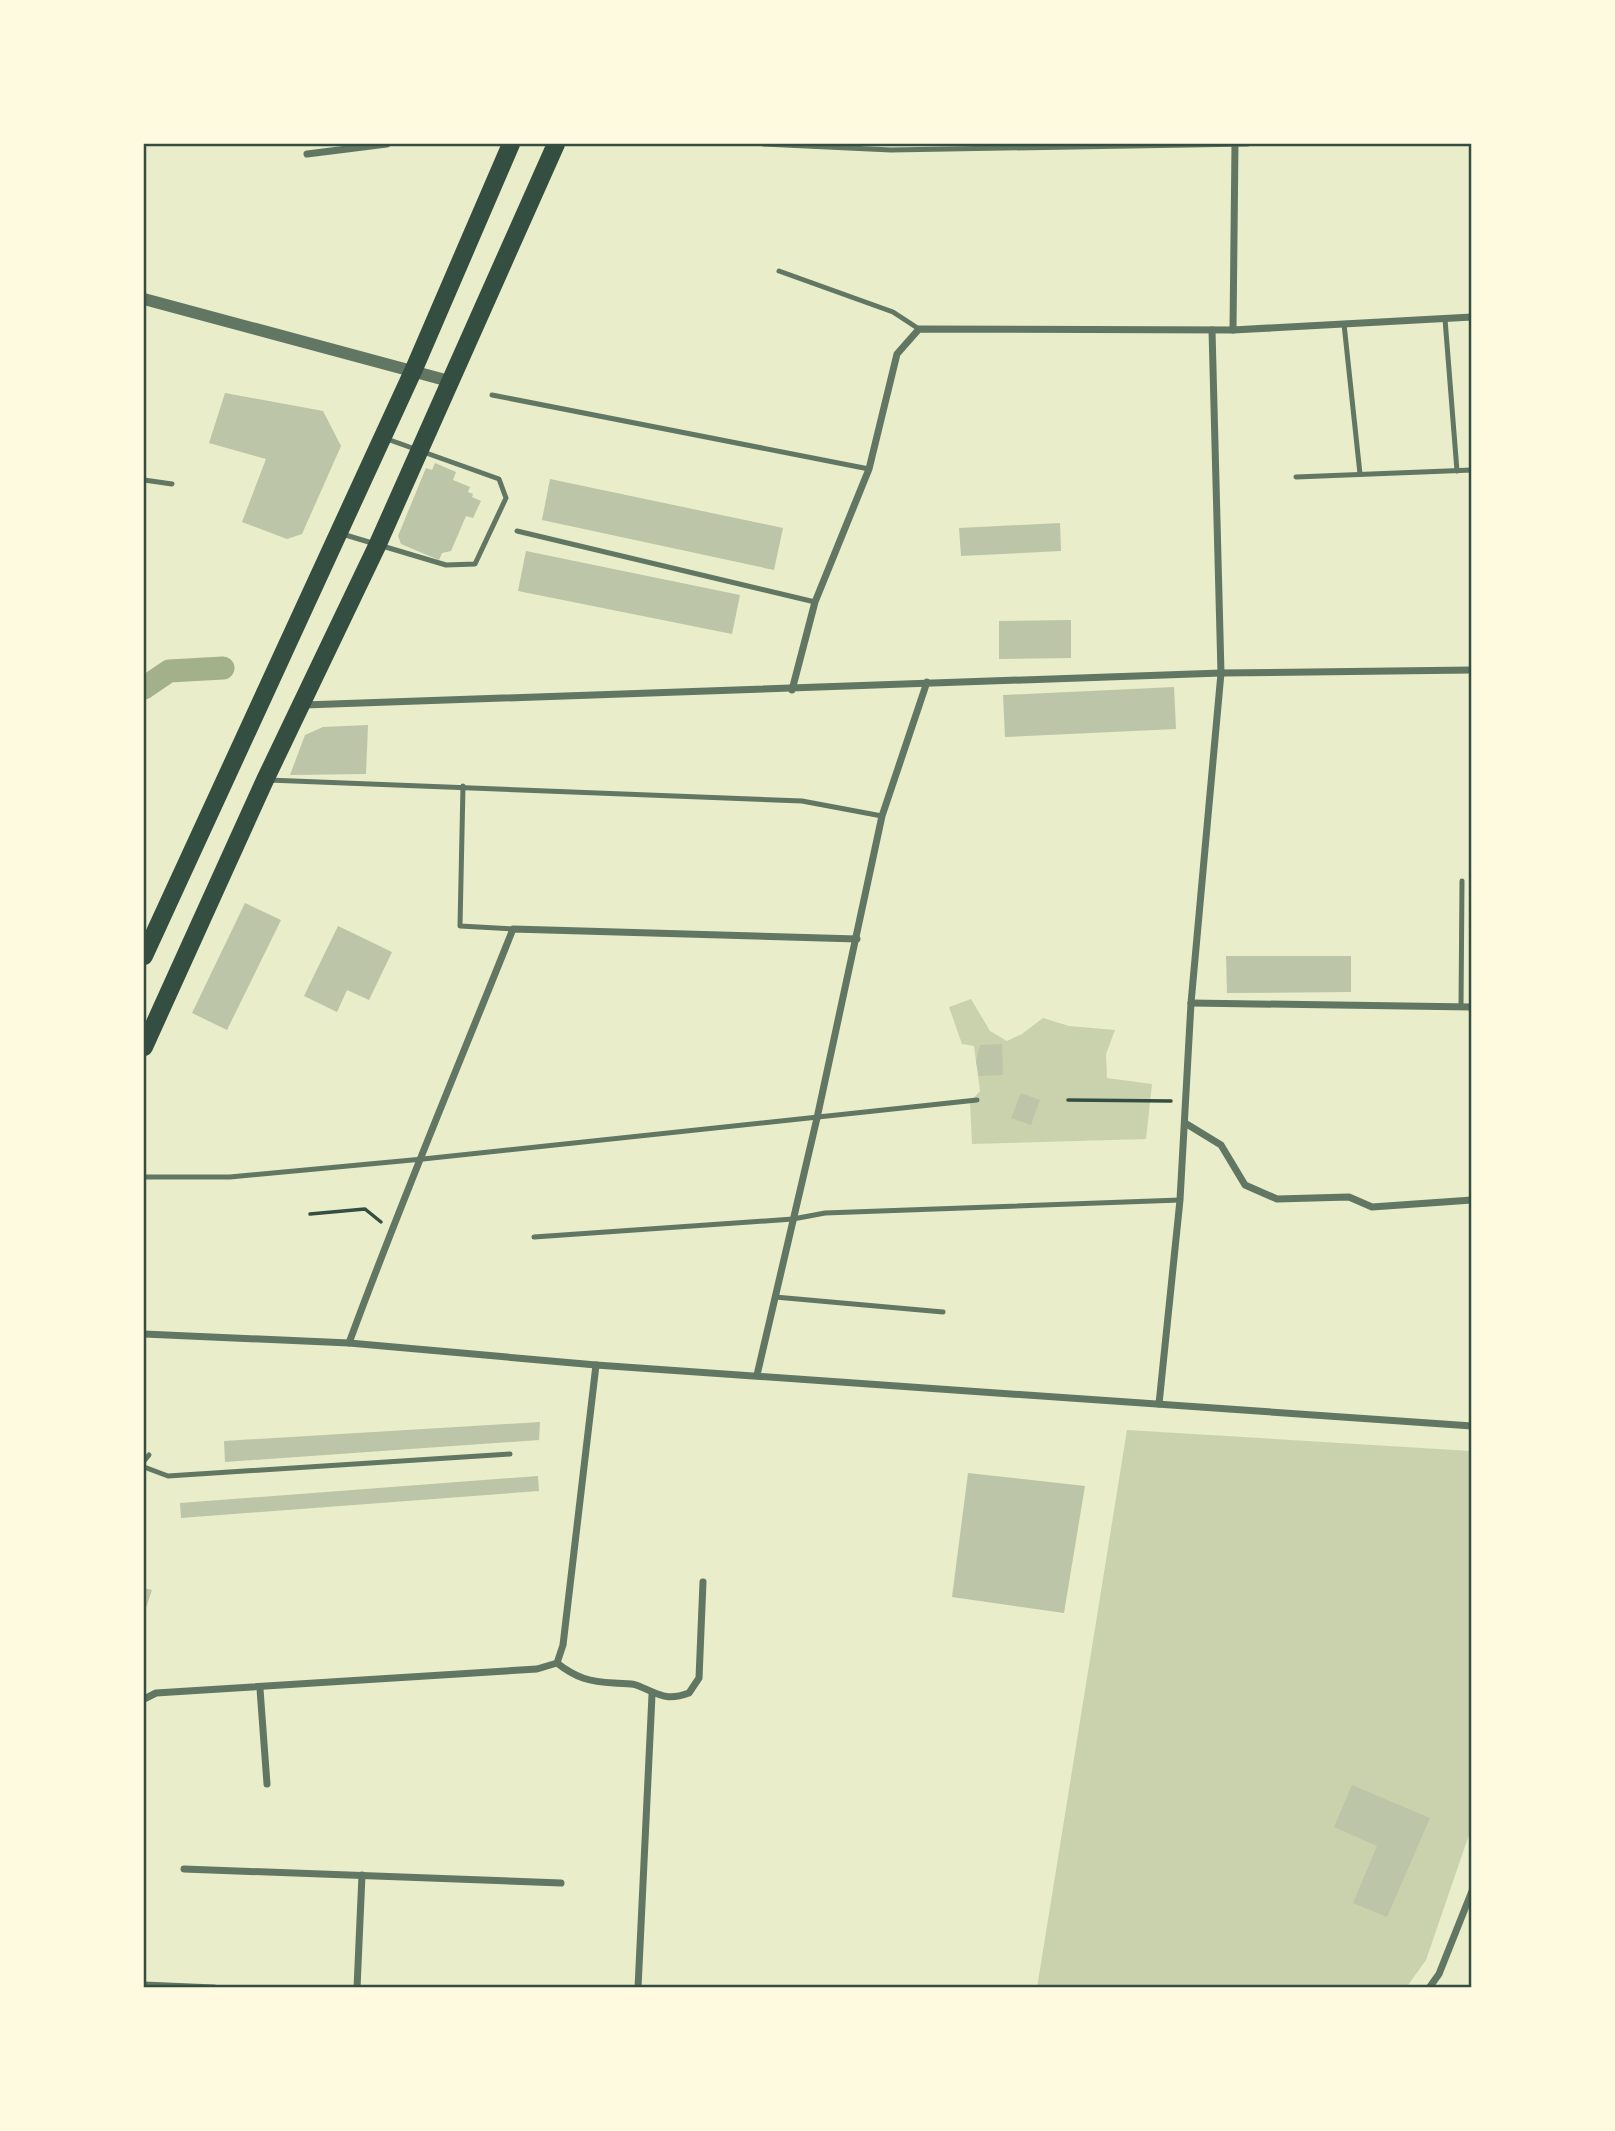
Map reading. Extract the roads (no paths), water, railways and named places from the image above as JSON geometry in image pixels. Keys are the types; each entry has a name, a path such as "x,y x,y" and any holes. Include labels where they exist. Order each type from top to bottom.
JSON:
{"main road":[{"path":"144,956 414,369 511,144"},
{"path":"144,1047 299,705 377,546 555,144"}],"street":[{"path":"307,154 387,144"},
{"path":"1233,330 1234,144"},
{"path":"144,299 449,380"},
{"path":"792,690 815,602 869,469 897,354 919,329 1233,330 1472,317"},
{"path":"1159,1404 1180,1200 1191,1003 1221,673 1212,330"},
{"path":"299,705 792,690 927,682 1221,673 1472,670"},
{"path":"757,1375 817,1118 882,816 927,682"},
{"path":"349,1343 390,1230 423,1159 513,929 857,939"},
{"path":"1191,1003 1472,1007"},
{"path":"1185,1123 1221,1145 1245,1185 1277,1199 1349,1197 1372,1207 1472,1200"},
{"path":"144,1334 349,1343 596,1365 1472,1426"},
{"path":"557,1663 563,1645 596,1365"},
{"path":"557,1663 576,1678 636,1685 652,1695 678,1697 690,1693 699,1678 702,1582"},
{"path":"144,1699 156,1693 260,1689 537,1669 557,1663"},
{"path":"260,1689 267,1784"},
{"path":"638,1987 652,1695"},
{"path":"184,1870 561,1883"},
{"path":"357,1987 362,1875"},
{"path":"1429,1987 1439,1974 1472,1891"},
{"path":"144,1984 214,1987"}],"lane":[{"path":"763,144 1248,144"},
{"path":"779,271 893,312 919,329"},
{"path":"1445,319 1457,471"},
{"path":"1344,324 1360,474"},
{"path":"492,395 869,469"},
{"path":"339,533 446,565 475,564 506,498 499,479 383,437"},
{"path":"1296,477 1472,470"},
{"path":"144,480 172,484"},
{"path":"517,531 815,602"},
{"path":"265,780 802,801 882,816"},
{"path":"463,786 460,926 513,929"},
{"path":"1461,1007 1462,881"},
{"path":"144,1177 230,1177 977,1100"},
{"path":"534,1237 793,1219 825,1213 1180,1200"},
{"path":"775,1297 943,1312"},
{"path":"144,1467 168,1476 510,1454"},
{"path":"144,1461 149,1455"}],"waterway":[{"path":"144,688 169,671 223,668"}]}
